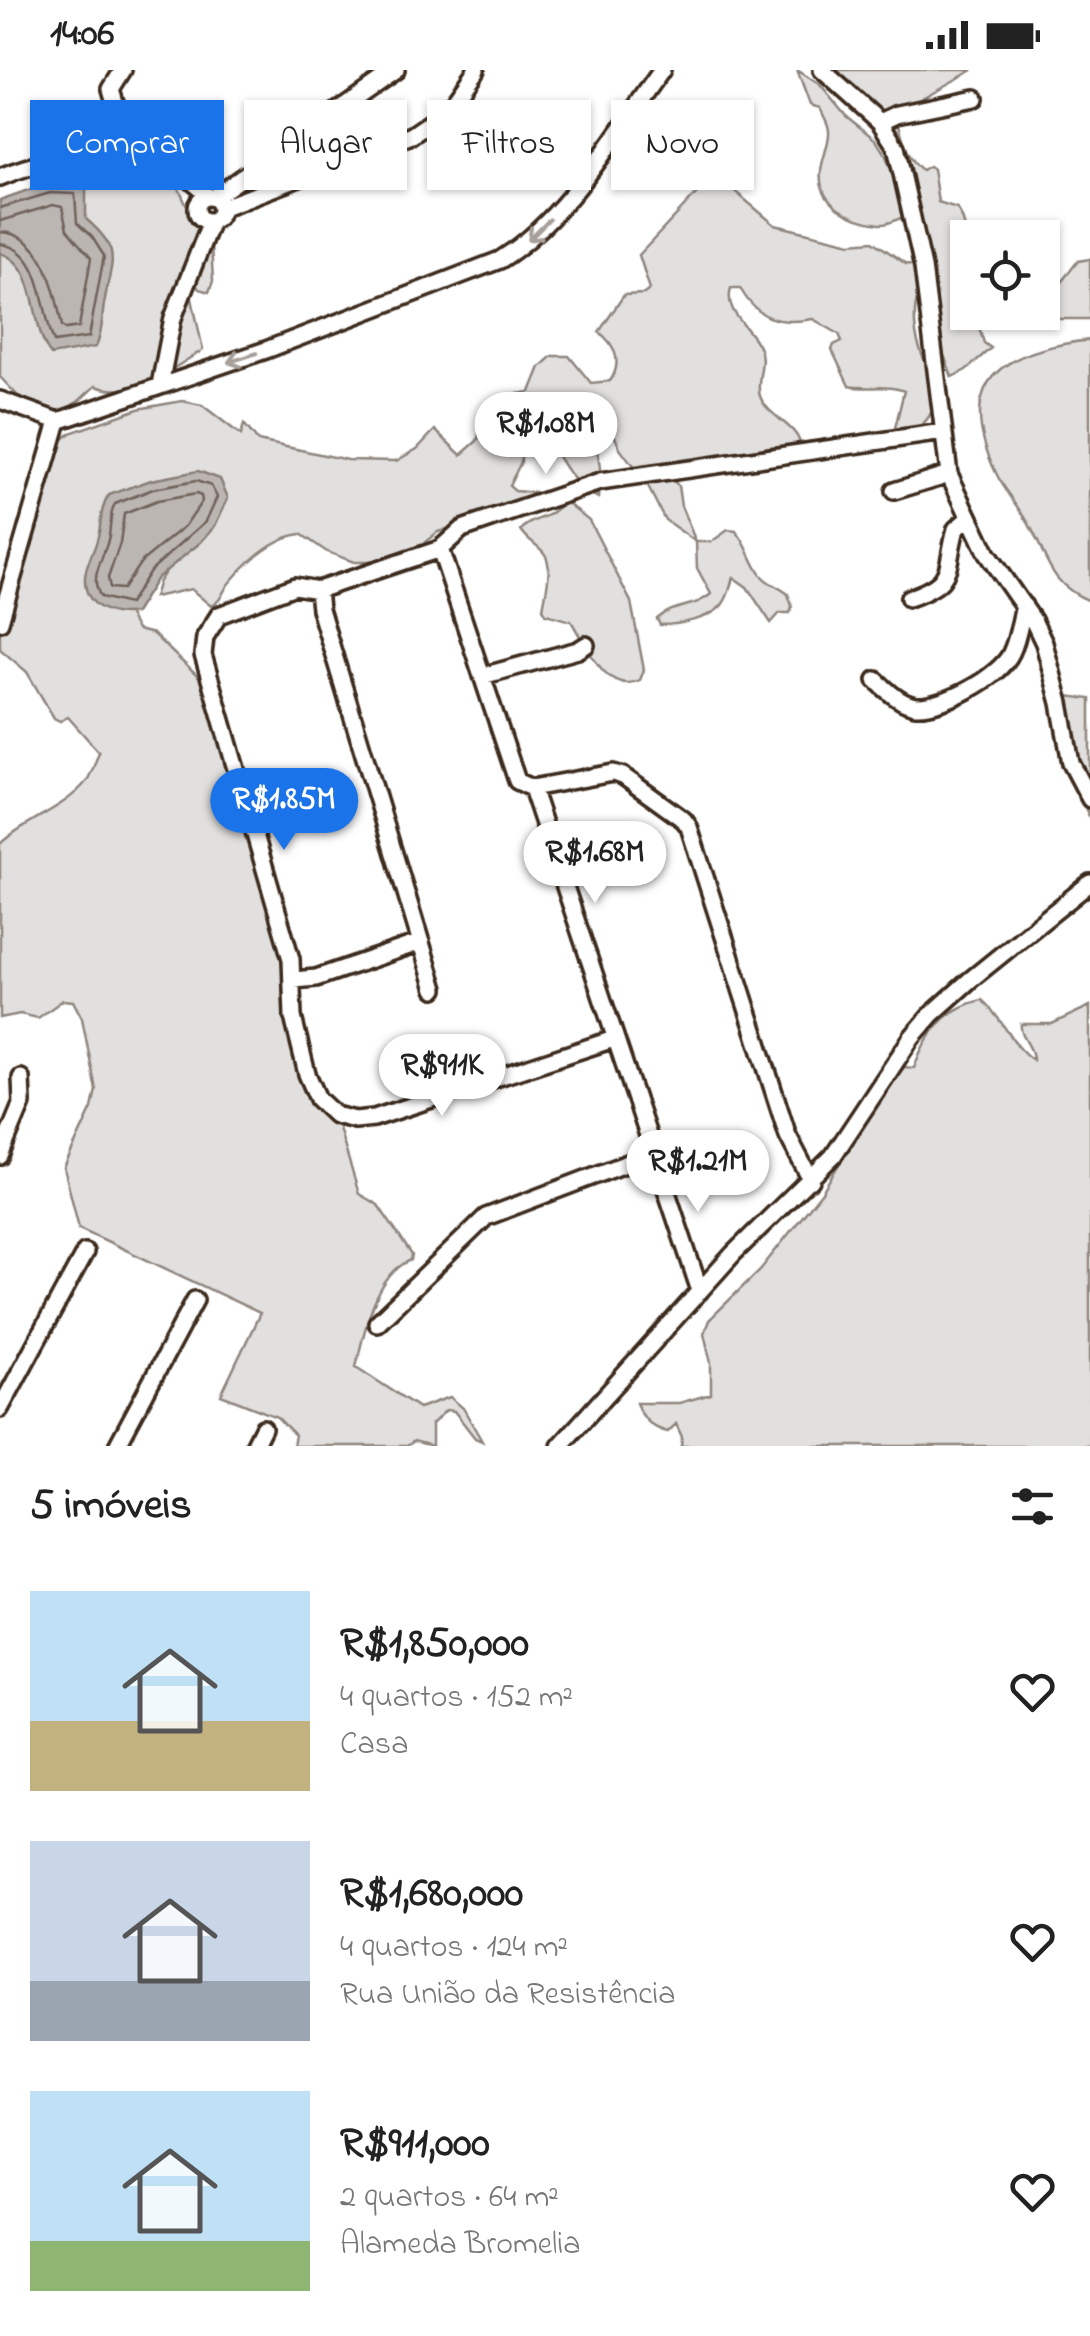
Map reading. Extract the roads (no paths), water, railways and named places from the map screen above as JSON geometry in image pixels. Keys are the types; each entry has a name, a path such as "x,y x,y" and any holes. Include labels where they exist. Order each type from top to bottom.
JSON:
{"street":[{"path":"114,100 111,88 123,70"},
{"path":"354,100 396,70"},
{"path":"407,137 431,124 460,96 476,70"},
{"path":"0,400 58,421 266,350 485,268 524,245 558,212 662,70"},
{"path":"822,70 880,122 902,166 917,231 950,474 987,554 1044,642 1071,763 1090,799"},
{"path":"880,122 897,114 975,98"},
{"path":"0,176 30,164"},
{"path":"209,208 244,181"},
{"path":"160,385 173,318 199,246 205,240 209,208 200,190"},
{"path":"209,208 262,190"},
{"path":"0,622 58,421"},
{"path":"614,1039 374,1118 355,1120 334,1115 318,1099 308,1074 293,1018 291,959 203,655 205,637 218,615 295,586 318,590 440,549 462,529 600,482 943,432"},
{"path":"894,491 950,474"},
{"path":"909,598 941,584 948,570 956,529 968,519"},
{"path":"440,549 517,781 532,788 613,774 623,776 684,820 788,1136 811,1180"},
{"path":"318,590 320,609 436,989"},
{"path":"876,680 902,702 914,706 962,695 1007,660 1024,606"},
{"path":"482,676 578,650 586,644"},
{"path":"532,788 700,1291"},
{"path":"560,1446 700,1291 833,1156 912,1037 931,1015 1090,884"},
{"path":"294,980 316,978 422,942"},
{"path":"0,1156 22,1103 21,1078"},
{"path":"378,1323 486,1217 654,1154"},
{"path":"0,1409 85,1252"},
{"path":"118,1446 195,1300"},
{"path":"254,1446 263,1428"}],"water":[{"path":"30,189 86,190 86,219 105,239 112,255 96,347 51,355 22,270 0,253 0,200"},
{"path":"198,471 220,479 228,498 215,526 157,578 135,613 100,608 89,596 85,578 109,495 151,480"}]}
